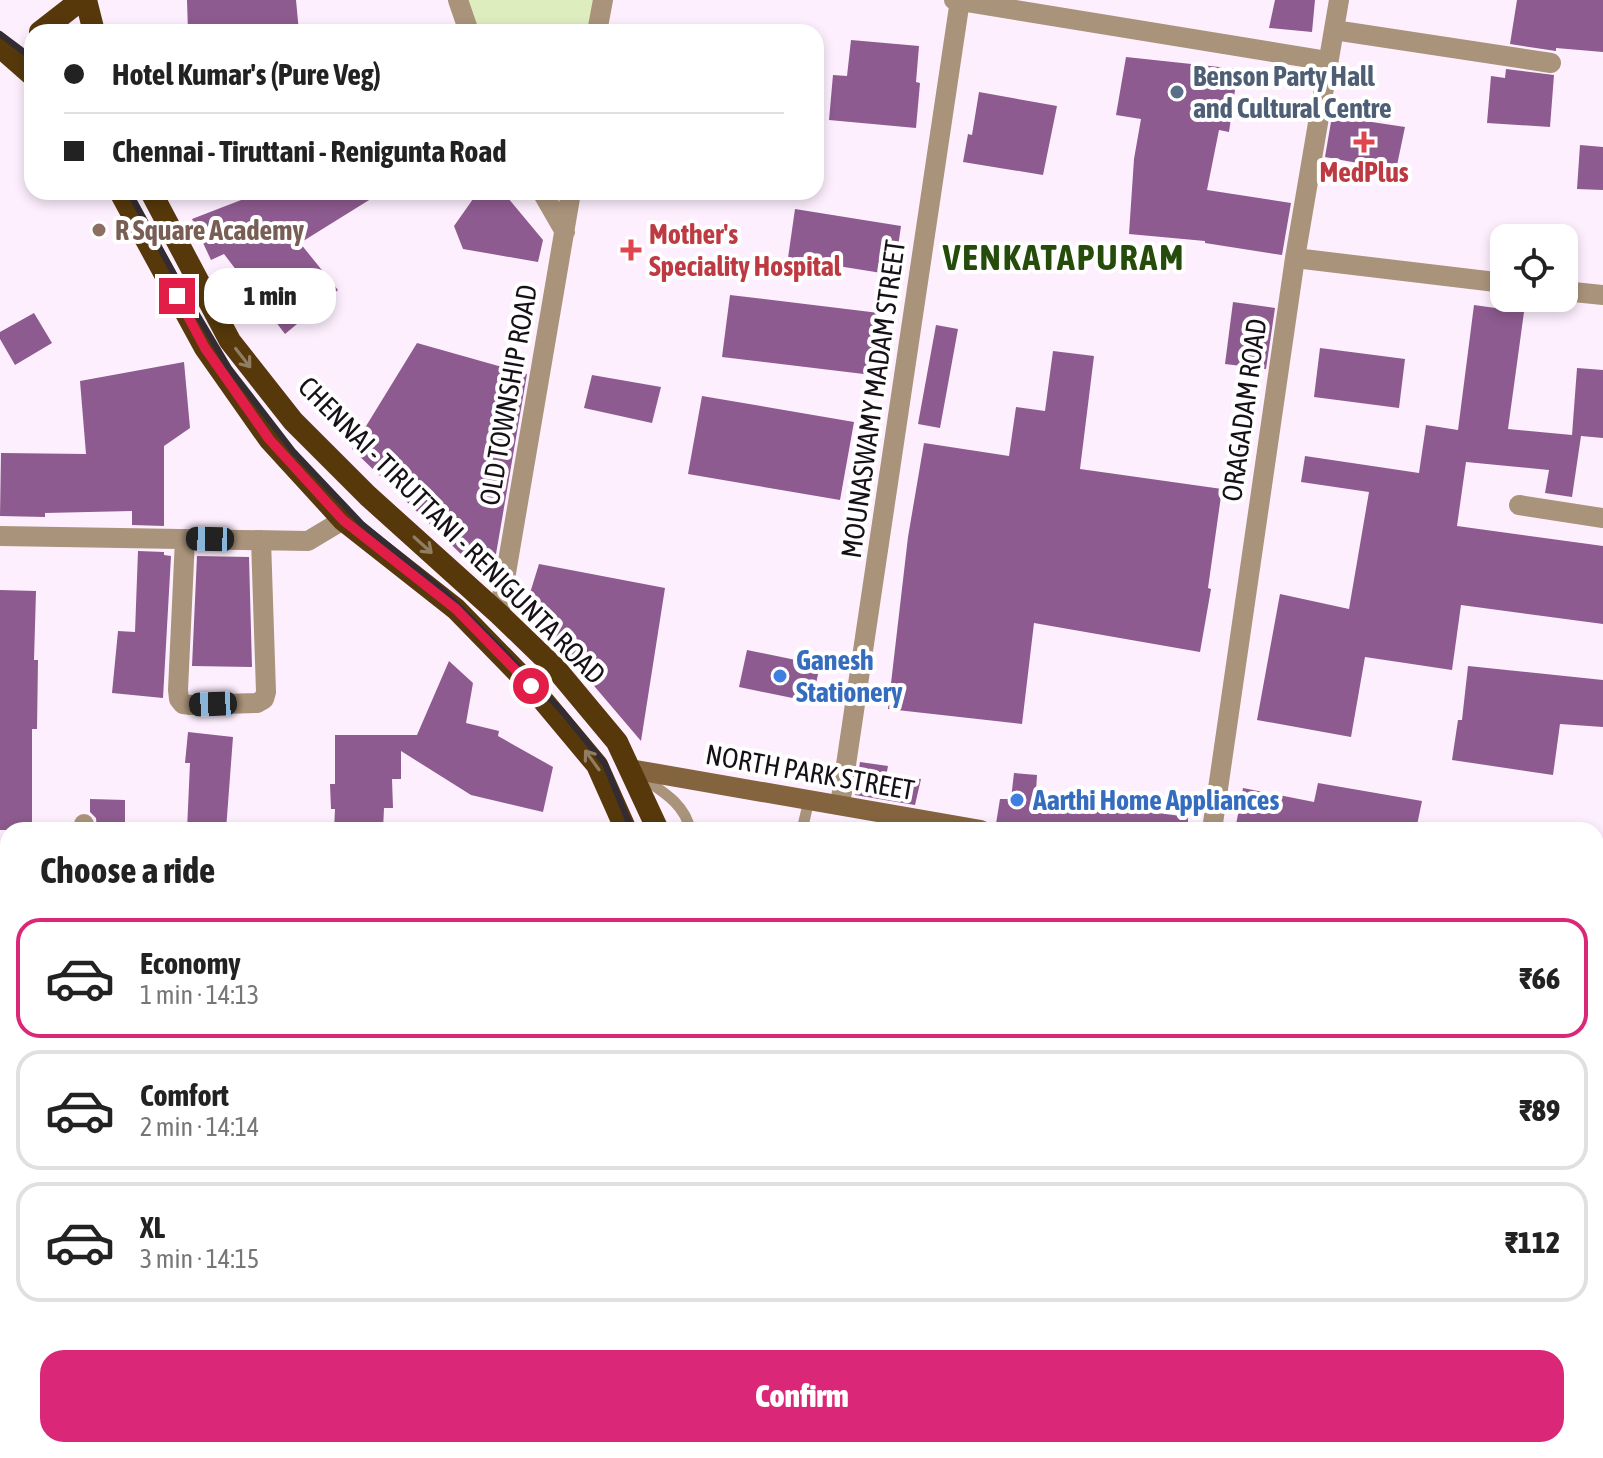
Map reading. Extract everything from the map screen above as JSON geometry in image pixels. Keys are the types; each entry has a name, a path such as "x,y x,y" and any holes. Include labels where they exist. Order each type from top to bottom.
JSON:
{"highway":[{"path":"51,24 83,0 91,24"},
{"path":"24,43 4,54 24,69"},
{"name":"CHENNAI - TIRUTTANI - RENIGUNTA ROAD","path":"124,200 205,348 269,439 343,520 456,609 531,686 597,765 622,822"},
{"name":"CHENNAI - TIRUTTANI - RENIGUNTA ROAD","path":"155,200 230,341 293,421 368,496 557,670 617,742 654,822"}],"main road":[{"name":"NORTH PARK STREET","path":"630,769 936,822"}],"street":[{"path":"458,0 466,24"},
{"path":"598,24 603,0"},
{"path":"958,0 1328,61"},
{"name":"MOUNASWAMY MADAM STREET","path":"840,805 958,0"},
{"name":"ORAGADAM ROAD","path":"1213,822 1295,258 1339,0"},
{"path":"1334,30 1551,63"},
{"path":"547,200 565,232"},
{"name":"OLD TOWNSHIP ROAD","path":"499,614 570,200"},
{"path":"1295,258 1490,281"},
{"path":"1578,292 1603,295"},
{"path":"1519,505 1603,518"},
{"path":"0,536 308,541 343,520"},
{"path":"185,539 178,690 183,704 191,705 257,703 264,699 261,540"}],"lane":[{"path":"630,769 672,799 688,822"},
{"path":"804,822 809,800"}],"green space":[{"path":"466,0 594,0 590,24 474,24"}],"building":[{"path":"187,0 296,0 298,24 188,24"},
{"path":"1275,0 1315,0 1312,32 1269,28"},
{"path":"1517,0 1603,0 1603,52 1556,48 1556,51 1510,44"},
{"path":"851,40 919,46 916,128 829,120 833,75 847,76"},
{"path":"1126,57 1238,69 1229,132 1219,130 1207,190 1291,203 1282,255 1205,241 1129,234 1134,159 1141,119 1116,115"},
{"path":"1506,69 1554,75 1550,127 1487,123 1491,76 1505,78"},
{"path":"979,92 1057,106 1043,175 963,162 968,134 972,135"},
{"name":"MedPlus","path":"1332,116 1405,127 1396,170 1325,157"},
{"path":"1580,145 1603,147 1603,190 1577,189"},
{"path":"241,200 369,200 300,243 338,290 285,334 224,254 211,260 192,219"},
{"path":"472,200 510,200 543,240 538,262 463,249 454,226"},
{"path":"795,209 901,226 894,275 788,258"},
{"path":"730,295 879,313 872,375 722,357"},
{"path":"1233,302 1275,308 1266,369 1225,364"},
{"path":"1474,305 1490,307 1490,312 1524,312 1508,429 1572,435 1577,368 1603,370 1603,438 1581,436 1572,497 1545,493 1549,470 1466,462 1457,526 1603,546 1603,624 1461,605 1452,670 1365,657 1351,737 1257,720 1280,594 1349,609 1369,492 1301,482 1305,456 1419,473 1426,425 1458,430"},
{"path":"34,313 52,343 15,365 0,339 0,332"},
{"path":"936,325 958,329 940,428 918,424"},
{"path":"417,343 527,374 491,583 352,449"},
{"path":"1320,348 1405,359 1399,408 1314,397"},
{"path":"1053,351 1094,356 1080,469 1222,489 1208,588 1211,589 1200,652 1034,623 1022,724 888,709 908,537 924,443 1009,456 1016,407 1045,411"},
{"path":"184,362 190,428 164,446 164,526 132,525 132,511 45,513 45,517 0,516 1,453 86,454 80,381"},
{"path":"592,375 661,387 652,423 584,408"},
{"path":"702,396 854,422 840,500 688,474"},
{"path":"138,551 164,552 164,555 171,556 163,698 112,693 118,631 135,632"},
{"path":"197,556 249,557 252,667 192,666"},
{"path":"539,564 665,588 641,741 526,606"},
{"path":"0,590 36,591 34,660 38,660 37,729 32,729 32,822 0,822"},
{"name":"Ganesh Stationery","path":"747,650 820,665 812,702 739,687"},
{"path":"449,661 473,683 466,723 499,731 498,736 553,767 543,812 471,795 401,751 401,779 392,779 393,808 384,808 383,822 334,822 330,784 335,784 335,735 417,735"},
{"path":"1468,666 1603,680 1603,727 1560,724 1553,775 1452,760 1458,720 1462,720"},
{"path":"188,732 233,737 227,822 187,822 190,763 185,763"},
{"path":"860,762 888,766 886,777 921,779 915,805 855,795"},
{"path":"1014,773 1037,775 1036,792 1100,800 1099,805 1188,817 1188,822 996,822 1000,799 1011,799"},
{"path":"1318,783 1422,801 1418,822 1237,822 1243,788 1314,802"},
{"path":"90,799 125,800 125,822 96,822 90,812"}],"railway":[{"path":"0,34 24,52"},
{"path":"133,200 229,368 293,451 362,524 445,592 561,710 605,764 629,822"}],"place":[{"name":"Benson Party Hall and Cultural Centre","path":"1177,92"},
{"name":"MedPlus","path":"1364,142"},
{"name":"R Square Academy","path":"99,230"},
{"name":"Mother's Speciality Hospital","path":"631,250"},
{"name":"Ganesh Stationery","path":"780,676"},
{"name":"Aarthi Home Appliances","path":"1017,800"}],"district":[{"name":"VENKATAPURAM","path":"1064,257"}],"route":[{"path":"177,296 205,348 269,439 343,520 456,609 531,686"}]}
